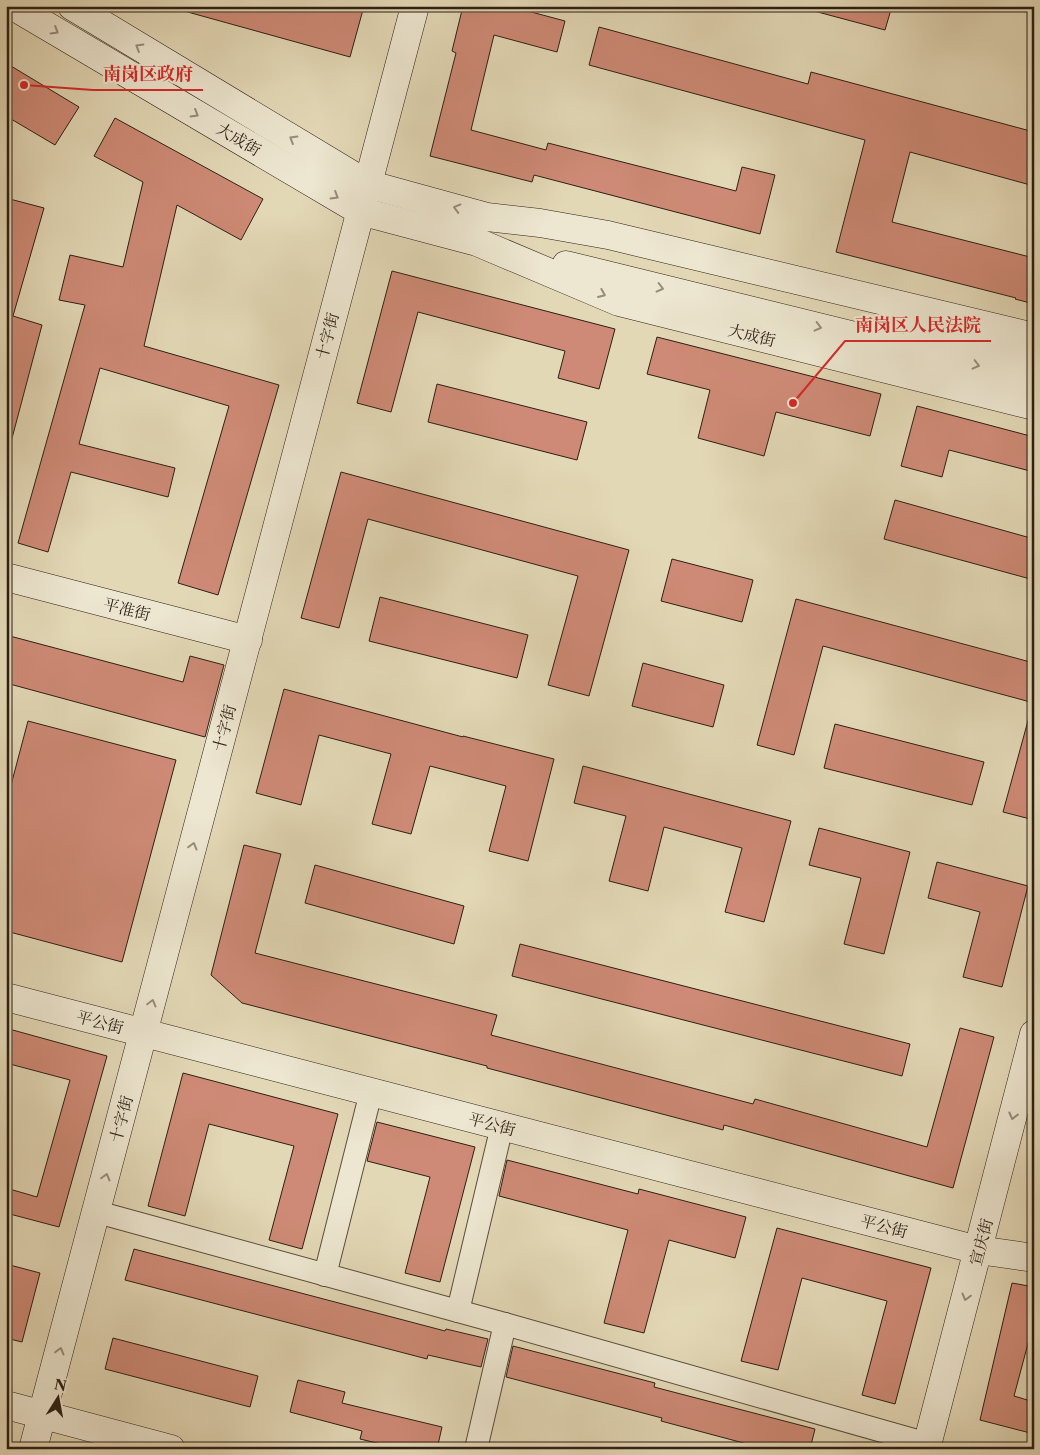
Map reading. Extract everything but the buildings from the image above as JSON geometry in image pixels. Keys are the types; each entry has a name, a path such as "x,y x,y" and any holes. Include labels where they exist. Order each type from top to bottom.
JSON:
{"street":[{"name":"大成街","path":"14,6 360,211 477,242 1034,380"},
{"name":"十字街","path":"33,1449 415,6"},
{"name":"大成街","path":"82,9 367,184 1034,358"},
{"name":"大成街","path":"487,216 608,235 1034,337"},
{"name":"大成街","path":"477,242 619,302 1034,406"},
{"name":"平准街","path":"6,577 248,640"},
{"name":"平公街","path":"6,997 978,1250 1034,1258"},
{"name":"宣庆街","path":"927,1446 1034,1034"},
{"path":"325,1275 371,1092"},
{"path":"458,1311 502,1126"},
{"path":"97,1212 505,1324 927,1446"},
{"path":"476,1449 505,1324"},
{"path":"6,1406 171,1449"}],"place":[{"name":"南岗区政府","path":"24,85"},
{"name":"南岗区人民法院","path":"793,403"}]}
